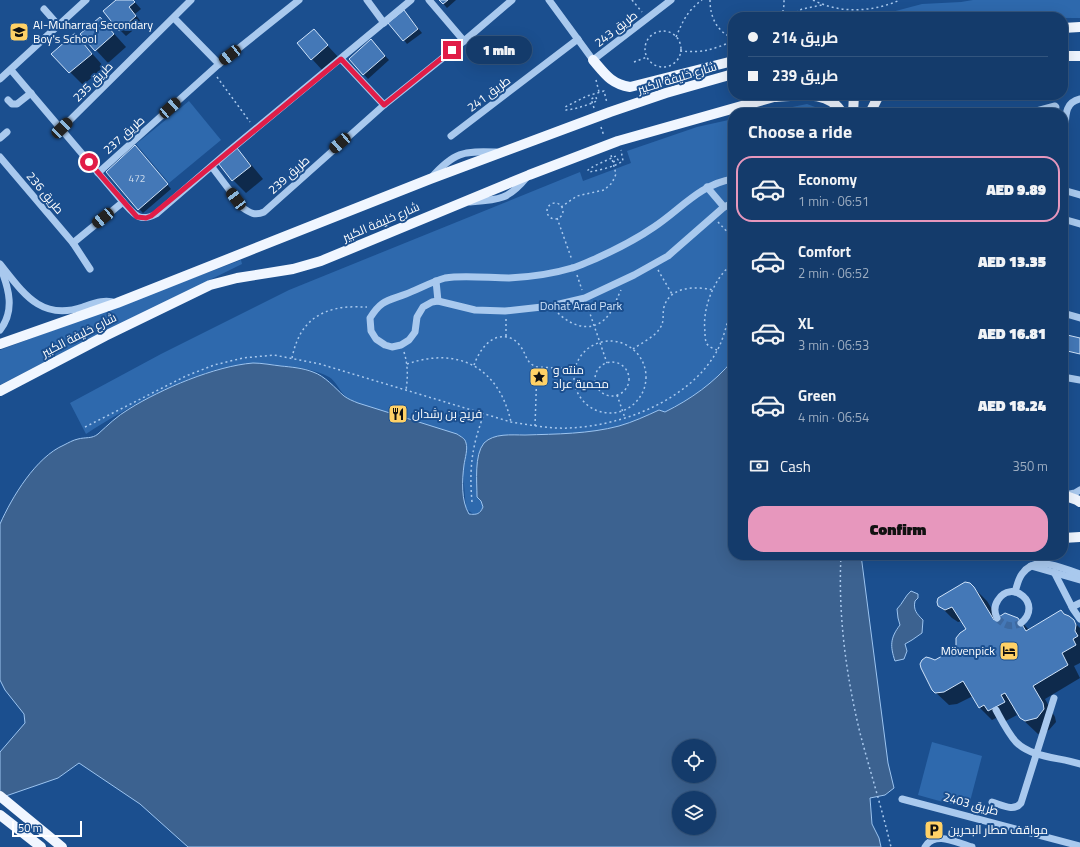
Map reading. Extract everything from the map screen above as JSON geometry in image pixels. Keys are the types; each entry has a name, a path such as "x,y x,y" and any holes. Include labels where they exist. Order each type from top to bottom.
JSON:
{"main road":[{"path":"1068,28 1080,27"},
{"path":"1068,56 1080,56"},
{"path":"593,60 606,76 621,86 630,86 728,62"},
{"name":"شارع خليفة الكبير","path":"0,344 117,303 430,179 610,112 666,93 728,75"},
{"name":"شارع خليفة الكبير","path":"735,108 764,100"},
{"name":"شارع خليفة الكبير","path":"830,100 839,108"},
{"name":"شارع خليفة الكبير","path":"0,391 105,336 210,285 237,278 293,269 314,263 529,175 618,141 728,110"},
{"path":"1068,497 1080,502"},
{"path":"1068,537 1078,536"},
{"path":"0,796 62,847"},
{"path":"0,815 41,847"}],"street":[{"path":"0,79 86,0"},
{"name":"طريق 235","path":"62,128 192,0"},
{"name":"طريق 237","path":"98,173 219,64 299,0"},
{"path":"367,0 384,23"},
{"path":"11,70 62,128 123,202 137,217 146,218 151,216 212,167 411,0"},
{"path":"429,0 464,41"},
{"name":"طريق 239","path":"212,167 243,208 254,214 264,212 384,105 464,41 512,0"},
{"path":"549,0 593,60"},
{"name":"طريق 243","path":"593,60 671,0"},
{"path":"44,9 58,26"},
{"path":"174,18 219,64"},
{"name":"طريق 241","path":"451,136 578,39"},
{"path":"341,59 384,105"},
{"path":"8,100 12,104 16,104 31,93"},
{"path":"1067,108 1075,100 1080,99"},
{"path":"1048,108 1055,106 1056,108"},
{"path":"0,138 7,132"},
{"name":"طريق 236","path":"0,157 73,243 90,269"},
{"path":"728,180 707,187 693,196 654,227 630,242 574,268 544,275 510,278 447,278 436,281 408,294 385,301 377,307 370,318 371,331 376,339 385,345 392,347 401,345 409,340 415,332 417,317 423,307 432,302 438,301 475,310 506,311 551,306 585,298 626,279 668,256 724,207 728,205"},
{"path":"707,187 724,207"},
{"path":"1068,191 1080,195"},
{"path":"73,243 123,202"},
{"path":"1068,220 1080,224"},
{"path":"0,265 29,298 46,309 65,311 77,309 101,301 117,303"},
{"path":"0,265 10,300 8,315 0,330"},
{"path":"436,281 438,301"},
{"path":"1068,315 1080,318"},
{"path":"1068,378 1080,380"},
{"path":"1068,494 1076,493 1080,490"},
{"path":"1015,592 1022,575 1031,566 1043,563 1080,580"},
{"path":"1031,566 1054,572 1080,574"},
{"path":"1054,572 1080,619"},
{"path":"997,618 995,610 997,601 1003,594 1015,592 1026,598 1029,607 1027,617 1021,623"},
{"path":"1072,607 1080,603"},
{"path":"992,802 1014,808 1020,805 1054,698"},
{"path":"996,710 1009,733 1026,750 1036,754 1080,764"},
{"name":"طريق 2403","path":"902,799 1080,846"},
{"path":"925,847 932,840 940,838 972,847"}],"path":[{"path":"632,0 647,19"},
{"path":"676,37 687,14 692,7 702,0"},
{"path":"710,0 710,8 714,22 728,35"},
{"path":"783,12 784,0"},
{"path":"813,0 822,5 857,10 882,6 900,0"},
{"path":"796,12 802,9 822,5"},
{"path":"663,32 670,33 676,37 680,46 680,51 678,59 673,64 666,67 658,67 651,63 645,50 646,43 650,37 656,33 663,32"},
{"path":"680,51 703,52 728,43"},
{"path":"634,62 647,57"},
{"path":"212,71 255,130"},
{"path":"596,113 591,99 596,97 598,101 572,109 566,110 565,107 587,96 604,91 610,112"},
{"path":"601,127 606,141"},
{"path":"613,162 618,160 616,156 588,170 589,172 596,171 623,161 618,141"},
{"path":"561,207 577,196 604,190 612,183 616,174 611,155"},
{"path":"552,203 556,203 561,207 562,214 557,218 554,219 548,215 547,208 552,203"},
{"path":"713,218 728,232"},
{"path":"654,264 672,294"},
{"path":"717,351 708,345 706,340 704,326 706,307 720,276 728,268"},
{"path":"551,306 570,324 586,327 594,325 603,321 609,314 626,279"},
{"path":"633,349 660,329 663,322 664,308 667,300 672,294 692,287 702,287 713,290"},
{"path":"292,358 295,345 301,332 311,321 322,313 336,308 377,307"},
{"path":"506,311 506,337"},
{"path":"85,427 186,376 214,365 243,358 274,355 320,364 511,422 535,426 568,428 597,425 625,418 656,405 680,391 698,377 709,365 717,351 728,320"},
{"path":"473,365 481,350 487,344 499,337 506,337 517,342 521,346 528,362 537,367 575,369"},
{"path":"614,341 627,345 633,349 642,360 646,373 645,387 639,399 634,405 622,412 615,413 602,412 589,406 579,396 574,383 575,369 578,362 587,350 600,342 614,341"},
{"path":"401,345 407,364 408,378 406,390"},
{"path":"407,364 419,360 438,357 457,359 473,365 490,378 502,394 511,422"},
{"path":"611,362 620,364 628,374 627,387 617,395 604,394 598,388 595,380 597,371 607,363 611,362"},
{"path":"535,426 537,367"},
{"path":"617,395 625,418"},
{"path":"472,502 470,479 471,457 476,436 484,414"},
{"path":"841,560 842,628 849,680 860,732 892,847"}],"green space":[{"path":"973,0 1080,0 1080,18 1068,18 1068,12 892,12 922,4"},
{"path":"189,101 221,140 169,183 136,144"},
{"path":"807,104 818,108 787,108"},
{"name":"Dohat Arad Park","path":"728,120 728,366 702,390 665,412 659,410 639,419 605,429 563,434 506,435 481,501 483,507 481,512 475,515 466,509 463,473 467,444 352,401 345,396 329,377 313,371 296,367 254,363 234,365 212,371 189,379 144,400 86,434 70,403 161,354 289,290 580,172 583,181 631,163 627,151 697,127"},
{"path":"241,260 242,264 0,385 0,350"},
{"path":"932,742 982,756 968,809 918,795"}],"shaded area":[{"path":"253,363 297,368 322,376 344,396 358,403 457,434 463,438 467,448 463,477 463,497 469,514 476,514 481,511 483,507 481,501 477,497 477,461 481,448 488,440 503,435 572,433 608,429 634,421 659,410 665,412 693,396 710,383 728,366 728,560 862,560 888,763 894,788 885,795 870,798 872,824 879,838 881,847 188,847 140,804 79,763 58,778 0,798 0,752 25,723 24,714 5,690 0,680 0,524 11,502 26,479 44,459 64,445 81,438 96,436 120,415 142,401 172,386 206,374 238,365"},
{"path":"911,591 918,594 918,598 915,601 915,609 917,614 923,620 922,633 905,644 907,651 904,659 895,661 892,651 892,642 894,634 900,625 897,609"}],"building":[{"path":"116,0 133,0 135,2 129,7 136,16 119,31 103,11"},
{"path":"439,0 448,0 443,4"},
{"path":"404,10 418,29 403,41 388,23"},
{"path":"100,17 114,34 95,51 80,34"},
{"path":"314,29 328,45 311,60 297,43"},
{"path":"75,33 92,54 69,73 51,54"},
{"path":"371,39 385,56 363,75 349,59"},
{"path":"135,145 168,184 138,210 106,172"},
{"path":"237,148 251,166 232,181 218,163"},
{"path":"1068,335 1080,338 1080,354 1068,351"},
{"name":"Mövenpick","path":"965,582 970,583 974,587 994,620 1005,613 1018,618 1026,631 1061,610 1064,614 1074,620 1076,625 1075,631 1078,636 1073,639 1076,645 1062,653 1068,665 1033,686 1043,703 1044,709 1037,718 1025,721 1020,718 1005,693 1001,695 1005,702 988,711 984,705 979,708 963,681 944,692 935,693 932,690 921,668 920,664 922,660 926,657 935,660 956,648 956,638 966,629 952,607 945,610 938,606 938,598"}],"tunnel":[{"path":"997,618 1003,623 1011,626 1021,623"}],"place":[{"name":"Al-Muharraq Secondary Boy's School","path":"19,32"},
{"name":"منته و محمية عراد","path":"539,377"},
{"name":"فريج بن رشدان","path":"398,414"},
{"name":"Mövenpick","path":"1009,651"},
{"name":"مواقف مطار البحرين","path":"934,830"}],"route":[{"path":"89,162 137,217 146,218 156,214 229,151 341,59 384,105 452,50"}]}
